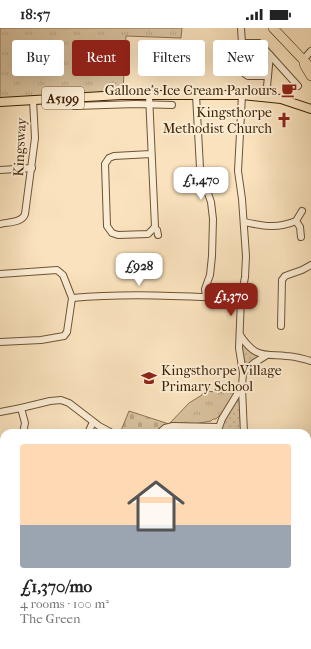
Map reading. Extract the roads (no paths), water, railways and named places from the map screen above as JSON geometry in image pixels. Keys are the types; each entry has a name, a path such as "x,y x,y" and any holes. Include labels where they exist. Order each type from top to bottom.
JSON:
{"highway":[{"path":"273,28 306,63 305,66 311,76"}],"main road":[{"name":"A5199","path":"0,102 71,97 242,95 266,97 290,102 309,109"}],"street":[{"path":"241,28 242,40"},
{"path":"306,63 311,51"},
{"path":"266,97 270,55"},
{"path":"270,55 298,86"},
{"path":"149,95 155,220 154,228 150,232 144,234 118,235 110,232 107,222 104,170 106,162 112,157 151,154"},
{"path":"196,95 200,168 211,202 213,219 212,256 210,275 205,289 206,297"},
{"path":"242,95 238,171 246,256 245,277 241,299 240,335 240,357 243,373 244,429"},
{"name":"Kingsway","path":"0,224 21,220 25,217 35,138 33,100"},
{"path":"75,106 149,104 172,105"},
{"path":"0,170 32,168"},
{"path":"244,222 265,226 285,226 296,221 300,217 302,210"},
{"path":"296,221 300,227 301,237"},
{"path":"154,228 157,230 158,235"},
{"path":"281,326 282,280 285,276 302,270 311,264"},
{"path":"0,274 57,270 63,275 72,298 67,332 64,336 41,340 0,342"},
{"path":"72,298 93,296 156,295 241,299"},
{"path":"240,335 251,349 261,354 294,356 311,361"},
{"path":"243,373 266,355"},
{"path":"218,429 242,386"},
{"path":"0,412 61,400 73,405 93,422 105,429"},
{"path":"21,408 25,425 24,429"},
{"path":"90,429 93,422"},
{"path":"164,429 173,426 206,429"}],"place":[{"name":"Gallone's Ice Cream Parlours","path":"289,90"},
{"name":"Kingsthorpe Methodist Church","path":"284,120"},
{"name":"Kingsthorpe Village Primary School","path":"149,378"}]}
